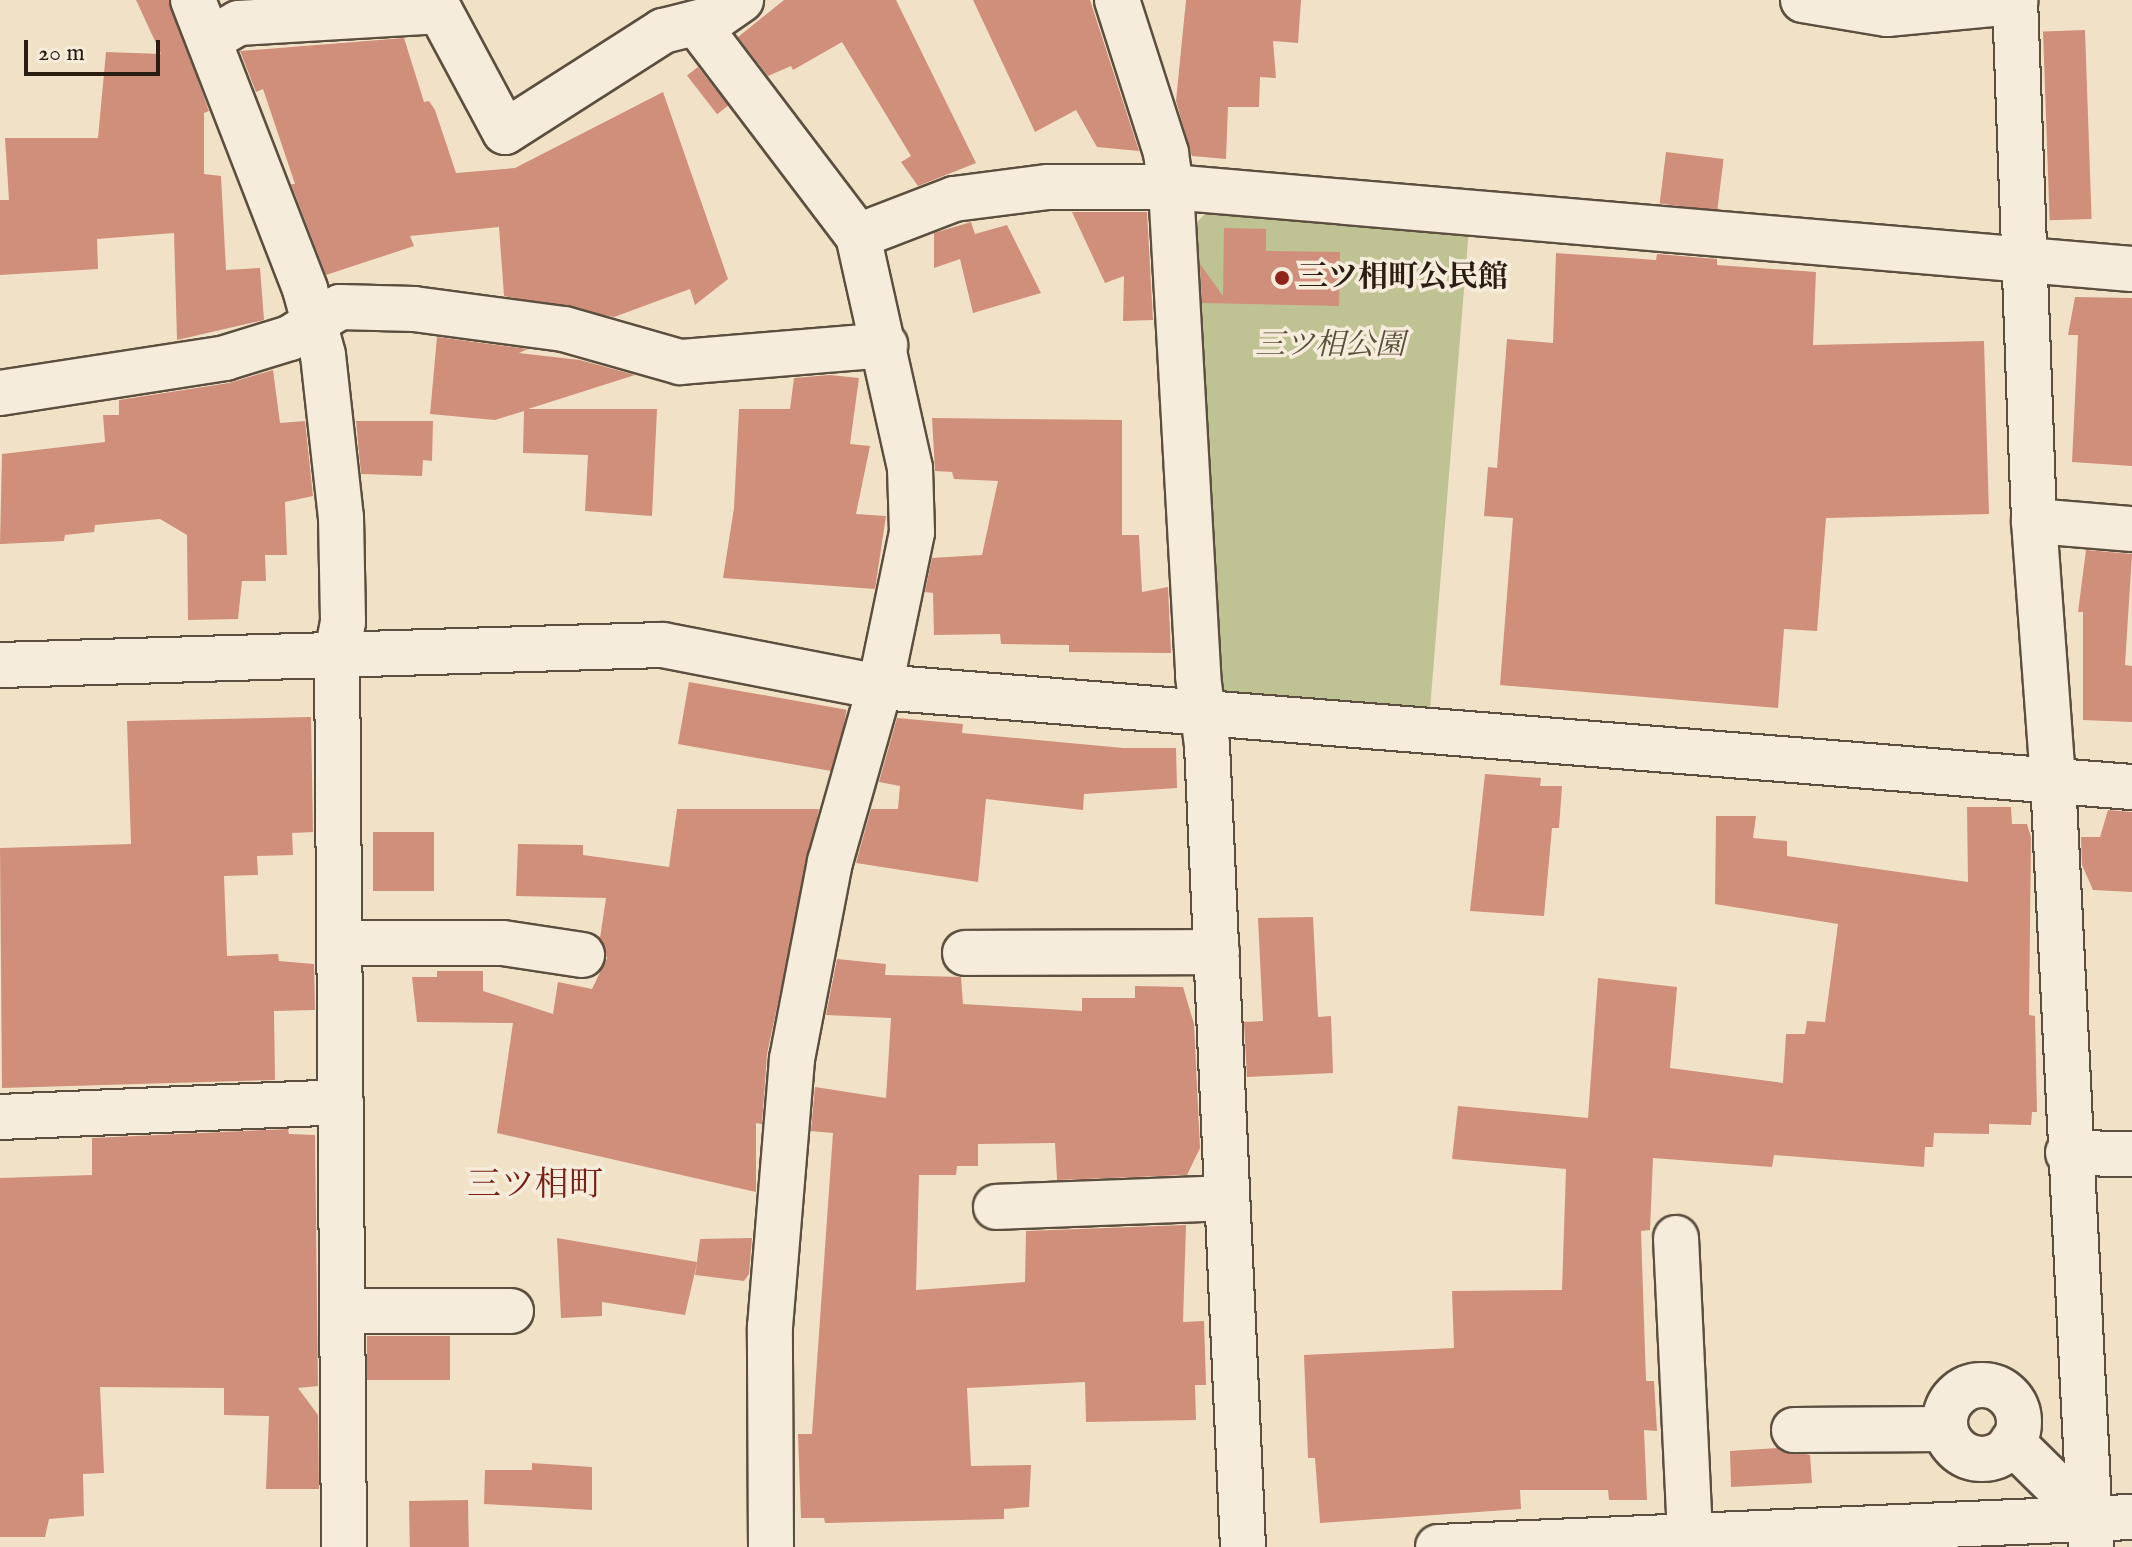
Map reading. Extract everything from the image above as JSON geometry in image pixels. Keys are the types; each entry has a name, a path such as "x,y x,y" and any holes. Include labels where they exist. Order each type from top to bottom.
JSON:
{"street":[{"path":"193,0 315,323 341,517 343,622 337,653 344,1547"},
{"path":"209,40 239,23 440,11 505,132 663,31 697,24 741,0"},
{"path":"1117,0 1166,153 1171,187 1217,952 1243,1547"},
{"path":"1803,0 1887,14 2015,1 2027,259 2034,521 2053,779 2068,1153 2105,1528"},
{"path":"697,24 858,236 885,345 910,468 912,532 880,687 830,862 792,1059 770,1327 771,1547"},
{"path":"858,236 954,199 1048,187 1171,187 2132,269"},
{"path":"0,393 225,358 290,338 340,307 414,309 564,329 680,362 885,345"},
{"path":"2034,521 2132,529"},
{"path":"0,665 663,645 880,687 1202,717 2132,787"},
{"path":"340,943 503,943 582,955"},
{"path":"965,953 1217,952"},
{"path":"0,1117 341,1102"},
{"path":"2068,1153 2132,1154"},
{"path":"996,1207 1227,1198"},
{"path":"1676,1238 1690,1536"},
{"path":"343,1311 511,1311"},
{"path":"1989,1385 2013,1401 2019,1414 2012,1442 2002,1453 1974,1458 1950,1442 1945,1429 1945,1414 1961,1390 1989,1385"},
{"path":"1794,1430 1945,1429"},
{"path":"2012,1442 2105,1528"},
{"path":"1438,1547 1610,1543 1690,1536 2105,1528"}],"green space":[{"name":"三ツ相公園","path":"1211,208 1469,228 1430,709 1216,695 1197,222"}],"building":[{"path":"136,0 169,0 209,111 204,113 204,174 221,176 226,270 260,268 264,320 177,340 174,233 97,239 98,269 0,275 0,200 9,200 5,138 98,138 106,52 161,54"},
{"path":"784,0 896,0 976,163 918,186 901,162 911,156 842,42 793,70 791,66 768,76 738,37"},
{"path":"973,0 1090,0 1139,151 1097,147 1076,110 1035,132"},
{"path":"1186,0 1301,0 1298,43 1273,41 1276,78 1260,77 1259,107 1228,107 1226,159 1192,156 1176,101"},
{"path":"2085,30 2092,219 2050,220 2043,31"},
{"path":"404,38 424,102 429,101 435,110 456,173 515,168 663,92 728,279 695,305 690,289 614,317 504,296 499,227 410,236 414,246 326,275 291,184 295,184 263,89 256,92 240,51"},
{"path":"698,67 728,106 717,114 687,76"},
{"path":"1666,152 1724,159 1717,211 1660,204"},
{"path":"1072,212 1147,212 1153,320 1123,321 1124,276 1105,283"},
{"path":"971,222 975,234 1007,225 1041,293 973,313 960,259 934,268 934,233"},
{"name":"三ツ相町公民館","path":"1224,228 1266,229 1266,251 1340,252 1339,306 1202,303 1200,264 1223,296"},
{"path":"1556,253 1656,260 1657,254 1717,259 1717,265 1816,272 1813,345 1984,341 1989,514 1826,518 1817,631 1784,629 1778,708 1500,685 1513,518 1484,516 1488,467 1497,468 1507,339 1553,343"},
{"path":"2075,297 2132,298 2132,466 2072,462 2078,335 2068,335"},
{"path":"437,337 528,349 519,353 580,360 635,375 528,409 657,409 652,516 585,511 588,455 523,453 524,411 495,420 430,414"},
{"path":"273,370 280,423 305,421 313,496 285,502 287,555 265,555 266,581 242,581 238,619 188,620 187,535 160,519 95,525 94,532 65,535 64,541 0,544 2,454 105,442 103,415 119,415 119,400 229,383"},
{"path":"830,375 859,378 850,444 870,446 856,514 886,516 875,589 723,578 734,508 739,409 790,409 794,378"},
{"path":"932,418 1122,420 1122,535 1139,535 1142,592 1168,587 1171,653 1069,652 1069,645 1001,644 1000,634 934,635 933,593 925,592 932,558 982,555 998,481 954,479 952,472 935,471"},
{"path":"356,421 433,421 432,461 423,460 422,476 361,474"},
{"path":"2086,550 2132,554 2125,665 2132,666 2132,722 2083,720 2083,612 2078,612"},
{"path":"689,682 847,710 836,772 678,744"},
{"path":"311,717 313,832 292,833 293,855 257,856 258,875 224,876 227,956 278,954 279,961 314,964 315,1010 274,1011 275,1080 2,1088 0,848 131,844 127,721"},
{"path":"897,718 963,724 962,733 1123,748 1176,748 1177,788 1084,794 1083,810 986,799 978,882 856,863 871,809 898,809 900,786 879,782"},
{"path":"1485,774 1541,778 1540,786 1562,786 1559,828 1552,828 1544,916 1470,911"},
{"path":"1967,807 2011,807 2012,824 2027,824 2031,837 2029,1015 2035,1016 2037,1112 2032,1112 2031,1125 1989,1124 1989,1134 1934,1133 1933,1147 1925,1147 1924,1167 1774,1155 1772,1167 1653,1158 1650,1230 1641,1231 1646,1381 1654,1381 1657,1431 1644,1430 1647,1500 1609,1500 1608,1490 1520,1490 1521,1509 1320,1523 1315,1458 1308,1458 1304,1355 1454,1348 1452,1291 1562,1290 1566,1169 1452,1159 1458,1106 1588,1118 1598,978 1677,987 1670,1068 1783,1083 1786,1034 1805,1034 1807,1021 1825,1022 1838,924 1715,904 1716,816 1756,816 1753,838 1787,841 1787,856 1968,882"},
{"path":"677,809 819,809 767,1054 762,1124 756,1123 756,1192 497,1133 513,1023 417,1022 412,977 437,977 437,971 483,971 483,991 553,1014 558,982 592,989 607,958 600,938 606,898 516,896 518,844 583,845 583,855 669,867"},
{"path":"2108,810 2132,812 2132,892 2093,890 2082,865 2081,837 2100,837"},
{"path":"373,832 434,832 434,891 373,891"},
{"path":"1313,917 1318,1017 1331,1016 1333,1073 1247,1077 1244,1022 1263,1021 1258,918"},
{"path":"837,959 886,964 885,975 961,977 963,1004 1082,1011 1082,998 1135,998 1135,986 1183,987 1194,1024 1200,1148 1187,1175 1057,1180 1055,1143 978,1144 978,1166 957,1166 956,1175 919,1175 916,1290 1025,1282 1026,1231 1186,1225 1183,1322 1204,1321 1206,1385 1195,1385 1196,1420 1086,1422 1085,1382 967,1388 971,1466 1031,1465 1029,1507 1004,1509 1004,1519 825,1523 824,1518 801,1518 798,1434 812,1434 833,1133 811,1131 815,1087 886,1098 891,1018 826,1015"},
{"path":"288,1129 289,1134 315,1135 318,1386 298,1388 318,1415 319,1489 266,1489 269,1416 224,1415 224,1388 100,1387 104,1473 83,1474 84,1516 49,1519 45,1537 0,1537 0,1178 92,1175 92,1138"},
{"path":"557,1238 697,1262 700,1239 752,1238 749,1274 744,1281 695,1275 697,1263 685,1315 602,1302 602,1316 561,1318"},
{"path":"367,1336 450,1336 450,1380 367,1380"},
{"path":"1778,1448 1810,1455 1812,1483 1731,1487 1730,1451"},
{"path":"532,1463 592,1467 592,1510 484,1504 485,1470 532,1470"},
{"path":"468,1500 469,1547 410,1547 409,1501"}],"place":[{"name":"三ツ相町公民館","path":"1282,278"}],"district":[{"name":"三ツ相町","path":"535,1186"}]}
